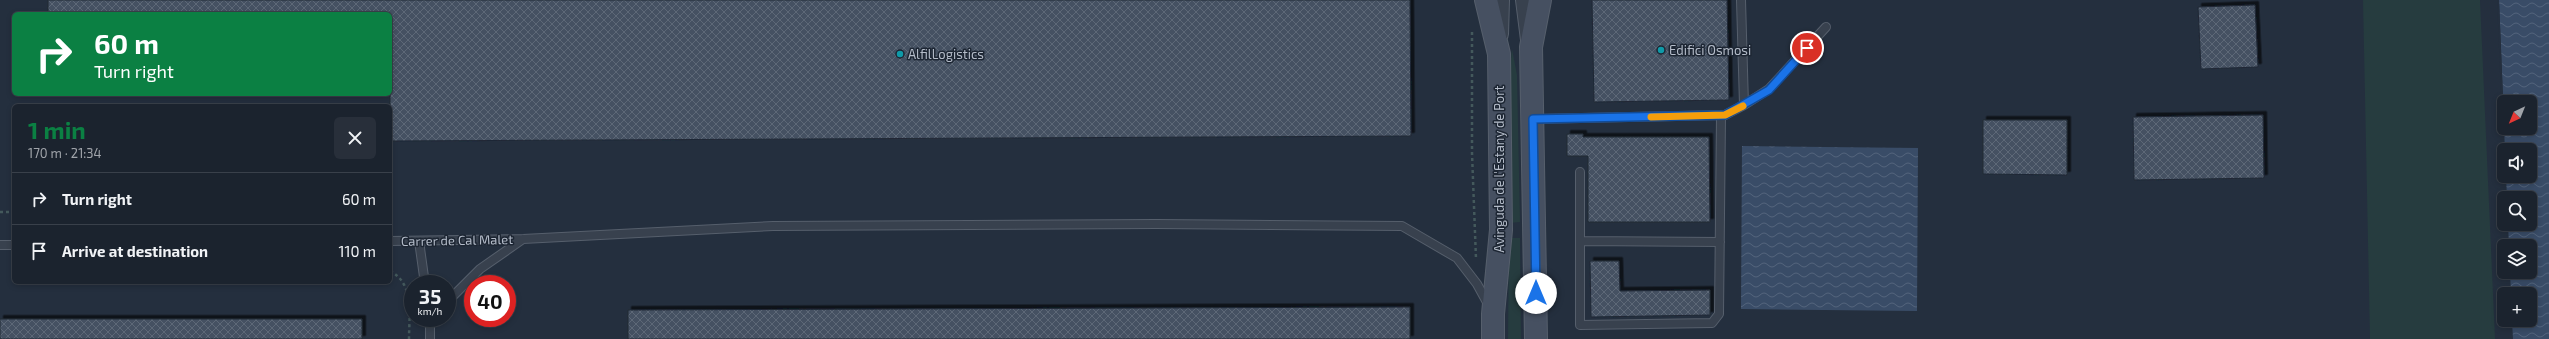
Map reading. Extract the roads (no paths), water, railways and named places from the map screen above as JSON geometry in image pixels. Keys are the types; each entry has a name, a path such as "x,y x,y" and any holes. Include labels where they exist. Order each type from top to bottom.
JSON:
{"street":[{"name":"Avinguda de l'Estany de Port","path":"1486,0 1499,54 1501,230 1493,314 1493,339"},
{"path":"1499,54 1501,0"},
{"path":"1524,0 1530,47 1533,119 1536,339"},
{"path":"1530,47 1540,0"}],"lane":[{"path":"1741,0 1744,105"},
{"path":"1533,119 1721,115 1744,105 1769,90 1826,27"},
{"path":"1580,172 1580,325 1712,323 1720,314 1721,115"},
{"name":"Carrer de Cal Malet","path":"392,241 523,239 773,226 1148,224 1402,226 1457,258 1477,284 1493,314"},
{"path":"456,293 480,269 523,239"},
{"path":"420,240 424,275"},
{"path":"1580,241 1720,242"},
{"path":"0,245 12,245"},
{"path":"430,327 430,339"}],"water":[{"path":"2499,0 2549,0 2549,339 2513,339 2512,327 2537,327 2537,287 2511,287 2510,279 2537,279 2537,239 2509,239 2508,231 2537,231 2537,191 2507,191 2506,183 2537,183 2537,143 2505,143 2504,135 2537,135 2537,95 2503,95"},
{"path":"1742,146 1918,148 1917,311 1741,309"}],"place":[{"name":"Edifici Osmosi","path":"1661,50"},
{"name":"AlfilLogistics","path":"900,54"}]}
